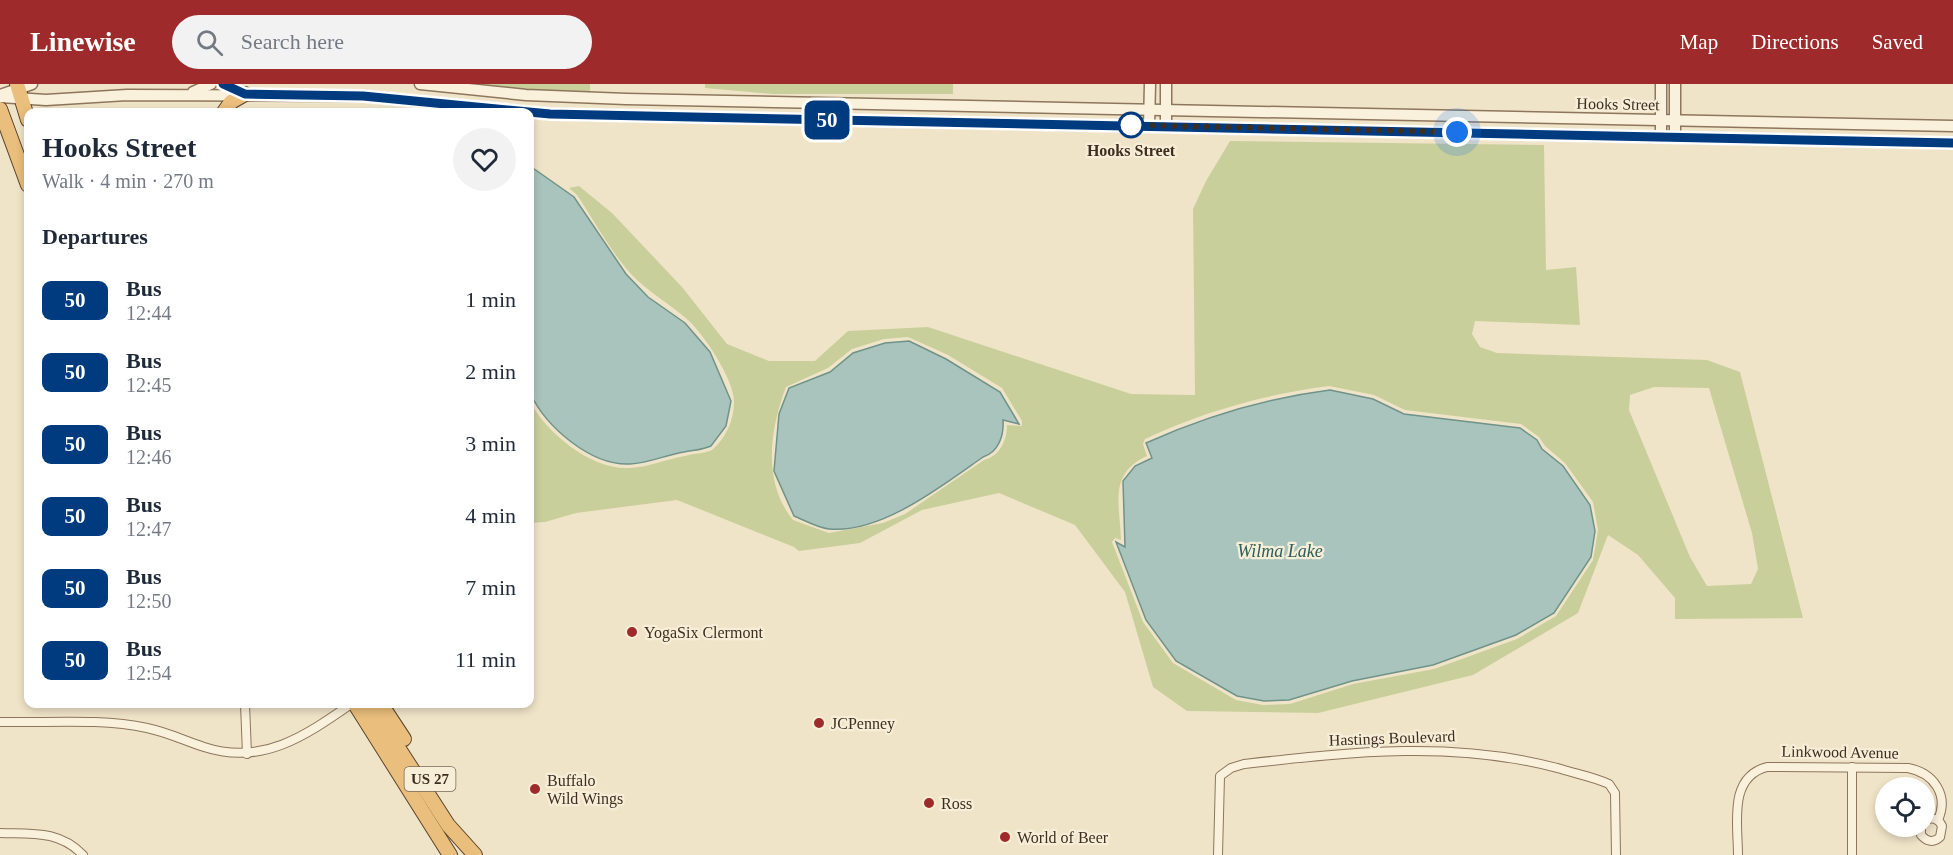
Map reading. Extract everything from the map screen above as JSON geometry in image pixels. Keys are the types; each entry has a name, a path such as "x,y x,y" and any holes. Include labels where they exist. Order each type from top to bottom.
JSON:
{"highway":[{"path":"22,89 26,108"},
{"path":"227,108 231,102 245,94"},
{"path":"0,108 24,174"},
{"name":"US 27","path":"358,708 450,855"},
{"path":"365,708 379,718 448,825 476,855"},
{"name":"US 27","path":"384,708 476,855"}],"street":[{"path":"178,95 211,84"},
{"path":"223,84 245,94"},
{"name":"Hooks Street","path":"420,84 526,96 1953,126"},
{"path":"1149,126 1150,84"},
{"path":"1166,84 1166,126"},
{"path":"1661,84 1661,136"},
{"path":"1675,84 1675,137"},
{"name":"Hooks Street","path":"0,96 22,89 178,95 363,96 488,108"},
{"path":"863,121 864,103"},
{"name":"Hooks Street","path":"534,112 1953,143"},
{"path":"1457,116 1457,132"},
{"path":"245,708 247,754"},
{"path":"0,722 146,727 218,751 247,754 289,743 348,708"},
{"name":"Hastings Boulevard","path":"1218,855 1220,776 1231,768 1244,764 1355,752 1418,749 1469,751 1538,763 1603,781 1615,793 1616,854"},
{"name":"Linkwood Avenue","path":"1738,855 1738,797 1742,786 1752,774 1773,766 1908,768 1921,771 1932,779 1941,796 1942,808 1938,820 1943,830 1940,837 1934,841 1924,837"},
{"path":"1852,767 1852,855"},
{"path":"0,833 56,836 67,841 82,855"}],"green space":[{"path":"460,84 590,84 590,93 526,91"},
{"path":"705,84 953,84 953,94 773,94 705,88"},
{"path":"1230,141 1544,145 1546,270 1576,267 1580,325 1475,321 1472,334 1480,347 1497,353 1707,360 1740,372 1803,618 1675,619 1675,598 1638,555 1608,535 1578,613 1473,675 1318,713 1187,711 1153,687 1125,592 1075,525 999,493 922,510 860,543 799,551 677,500 576,513 534,523 534,408 548,426 572,448 600,463 630,468 712,450 725,434 734,409 733,393 724,370 702,335 688,320 631,274 577,195 569,188 579,186 612,213 682,287 727,344 769,361 815,361 848,331 928,327 1131,394 1195,395 1193,209 1206,181","holes":["908,337 948,355 1002,388 1022,421 1022,426 1007,425 1002,447 994,455 905,514 883,523 829,533 793,520 783,505 777,489 772,455 776,420 786,387 828,368 852,349 884,339","1329,386 1374,395 1405,410 1521,424 1539,437 1545,446 1565,463 1593,502 1598,530 1593,560 1556,616 1517,639 1434,669 1353,684 1290,704 1263,705 1236,700 1173,663 1143,622 1112,542 1115,538 1121,540 1119,502 1121,481 1135,463 1147,456 1143,444 1145,439 1189,420 1235,405 1305,389","1654,387 1709,388 1752,533 1758,569 1751,584 1707,586 1690,557 1629,410 1630,395"]}],"water":[{"path":"534,169 574,197 626,274 648,297 685,323 710,352 731,401 726,426 711,446 630,464 600,459 585,451 558,431 534,400"},
{"path":"909,341 946,359 1000,392 1019,424 1003,420 1003,431 993,451 911,505 890,516 869,524 829,529 794,516 774,471 779,414 789,388 830,372 853,353 885,343"},
{"name":"Wilma Lake","path":"1330,390 1373,399 1404,414 1520,428 1537,440 1542,449 1563,466 1590,505 1595,531 1591,557 1554,613 1516,635 1433,665 1352,681 1289,700 1264,701 1237,696 1176,661 1146,620 1116,542 1125,547 1123,481 1135,466 1152,458 1146,443 1190,425 1259,403"}],"bus line":[{"name":"50","path":"223,84 245,94 363,96 482,108"},
{"name":"50","path":"534,113 1953,143"}],"place":[{"name":"Hooks Street","path":"1131,125"},
{"name":"YogaSix Clermont","path":"632,632"},
{"name":"JCPenney","path":"819,723"},
{"name":"Buffalo Wild Wings","path":"535,789"},
{"name":"Ross","path":"929,803"},
{"name":"World of Beer","path":"1005,837"}],"route":[{"path":"1131,125 1457,132"}]}
